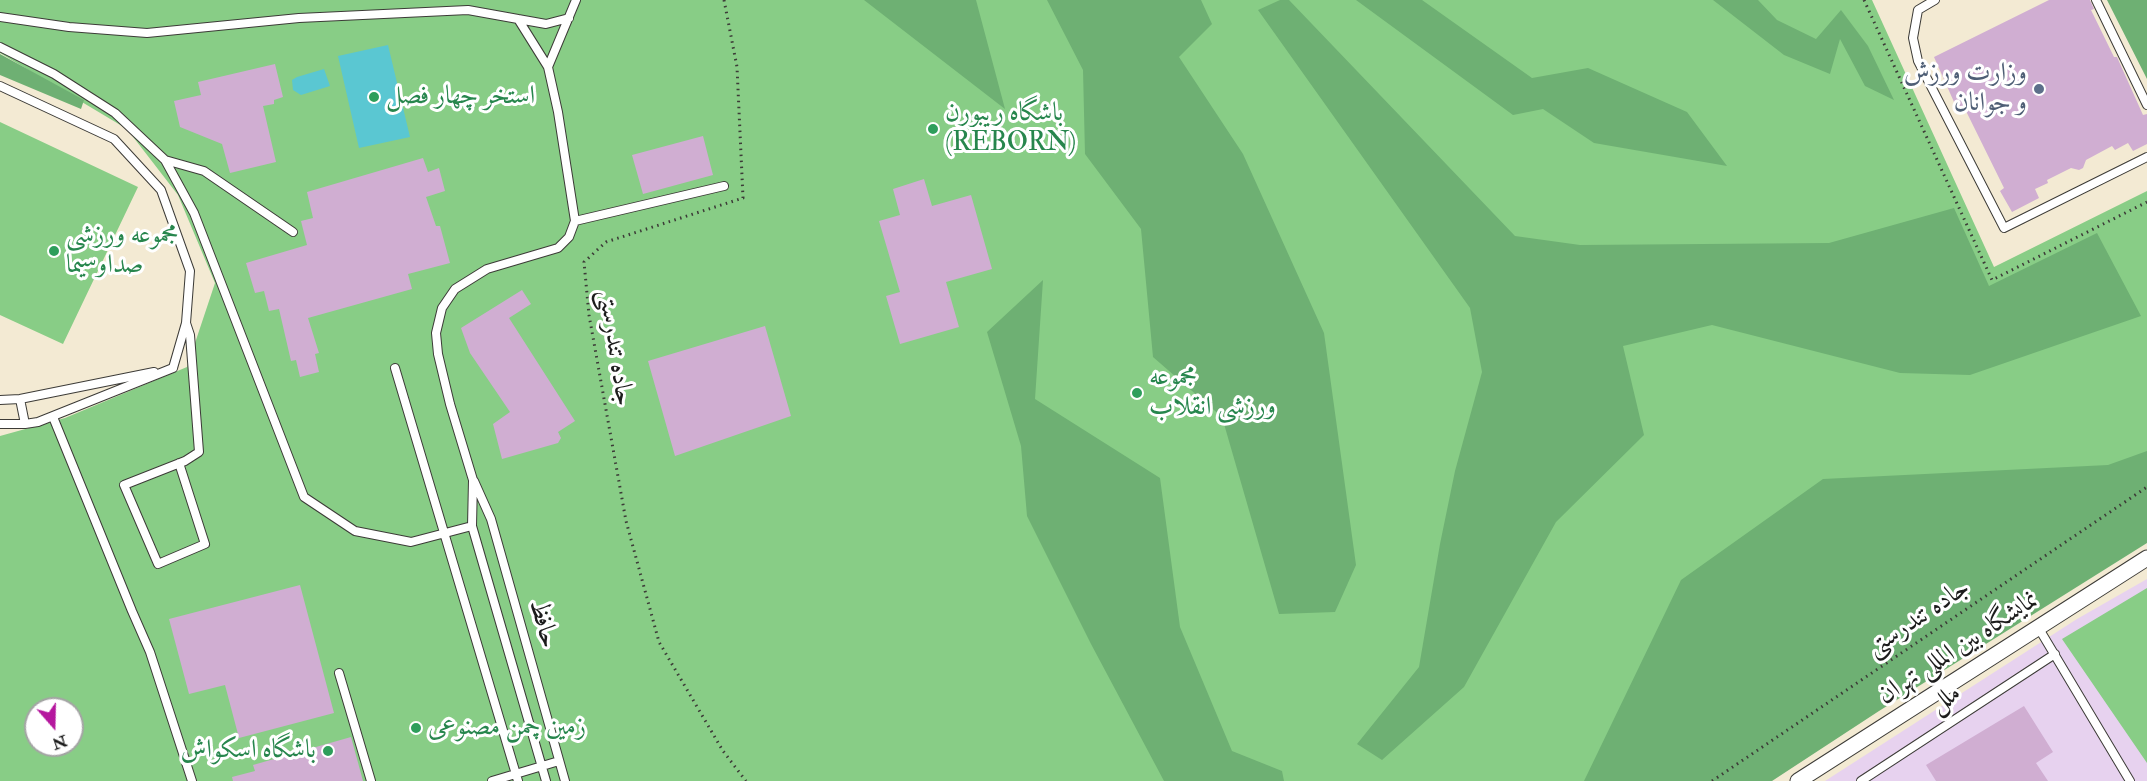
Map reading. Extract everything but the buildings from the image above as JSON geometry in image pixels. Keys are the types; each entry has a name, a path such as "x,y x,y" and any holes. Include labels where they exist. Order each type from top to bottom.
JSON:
{"street":[{"name":"نمایشگاه بین المللی تهران","path":"1798,781 2147,558"}],"lane":[{"path":"548,67 576,0"},
{"path":"1935,0 1918,10 1913,38 1918,61 2004,228 2147,157"},
{"path":"2096,0 2147,105"},
{"path":"0,17 69,27 147,33 299,18 468,10 546,24 569,18"},
{"path":"473,480 450,404 438,354 436,333 442,308 455,289 488,269 558,248 569,237 576,221 548,67 518,19"},
{"path":"0,47 54,74 116,113 165,160 194,213 304,497 356,531 411,542 472,526"},
{"path":"0,86 114,139 161,190 190,271 186,322 173,368"},
{"path":"165,160 204,171 293,232"},
{"path":"576,221 724,186"},
{"path":"179,463 205,544 158,564 124,484 179,463 199,452 190,335 186,322"},
{"path":"0,400 20,399 173,368"},
{"path":"0,424 25,424 54,417 173,368"},
{"path":"395,368 517,777"},
{"path":"20,399 25,424"},
{"path":"54,417 150,652 192,781"},
{"name":"حافظ","path":"473,480 472,526 546,779"},
{"name":"حافظ","path":"473,480 491,519 565,781"},
{"path":"2038,627 2130,781"},
{"name":"ملل","path":"1861,781 2055,654"},
{"path":"339,673 371,781"},
{"path":"492,781 517,777 559,760"},
{"path":"535,781 546,779"}],"path":[{"name":"جاده تندرستی","path":"724,0 737,67 743,198 606,242 584,262 589,315 626,521 659,642 723,751 746,781"},
{"name":"جاده تندرستی","path":"1712,781 2147,487"}],"shaded area":[{"path":"2147,579 2147,781 1825,781 2077,619"}],"green space":[{"name":"مجموعه ورزشی انقلاب","path":"0,0 1872,0 1994,267 2147,191 2147,496 1724,781 0,781 0,436 65,418 187,367 215,283 178,195 127,129 0,53"},
{"path":"864,0 976,0 1005,109"},
{"path":"1047,0 1201,0 1212,24 1179,57 1243,154 1324,333 1356,565 1335,612 1279,614 1222,417 1153,357 1141,229 1085,154 1083,70"},
{"path":"1280,0 1289,0 1515,236 1580,245 1829,243 1954,208 1989,286 2097,233 2141,316 1970,375 1900,373 1712,325 1623,346 1644,435 1556,522 1464,687 1382,760 1357,744 1419,667 1455,471 1482,372 1470,308 1258,10"},
{"path":"1356,0 1422,0 1532,78 1588,68 1687,112 1727,166 1594,143 1543,109 1513,115"},
{"path":"1713,0 1758,0 1777,20 1816,39 1841,10 1868,46 1894,100 1865,86 1840,39 1830,74 1784,55"},
{"path":"2107,0 2147,0 2147,79"},
{"path":"0,54 84,100 81,109 0,75"},
{"name":"مجموعه ورزشی صداوسیما","path":"0,122 138,187 63,344 0,315"},
{"path":"1043,280 1035,399 1160,478 1180,627 1232,751 1282,771 1284,781 1164,781 1091,644 1027,516 1021,446 987,332"},
{"path":"2147,451 2147,543 1772,781 1584,781 1681,580 1823,479 2108,465"},
{"path":"2147,588 2147,763 2062,639"}],"water":[{"name":"استخر چهار فصل","path":"388,45 410,137 359,148 338,56"},
{"path":"324,69 330,86 301,95 293,90 292,80"}],"place":[{"name":"وزارت ورزش و جوانان","path":"2039,89"},
{"name":"استخر چهار فصل","path":"374,97"},
{"name":"باشگاه ریبورن (REBORN)","path":"933,129"},
{"name":"مجموعه ورزشی صداوسیما","path":"54,251"},
{"name":"مجموعه ورزشی انقلاب","path":"1137,393"},
{"name":"زمین چمن مصنوعی","path":"416,728"},
{"name":"باشگاه اسکواش","path":"328,751"}]}
